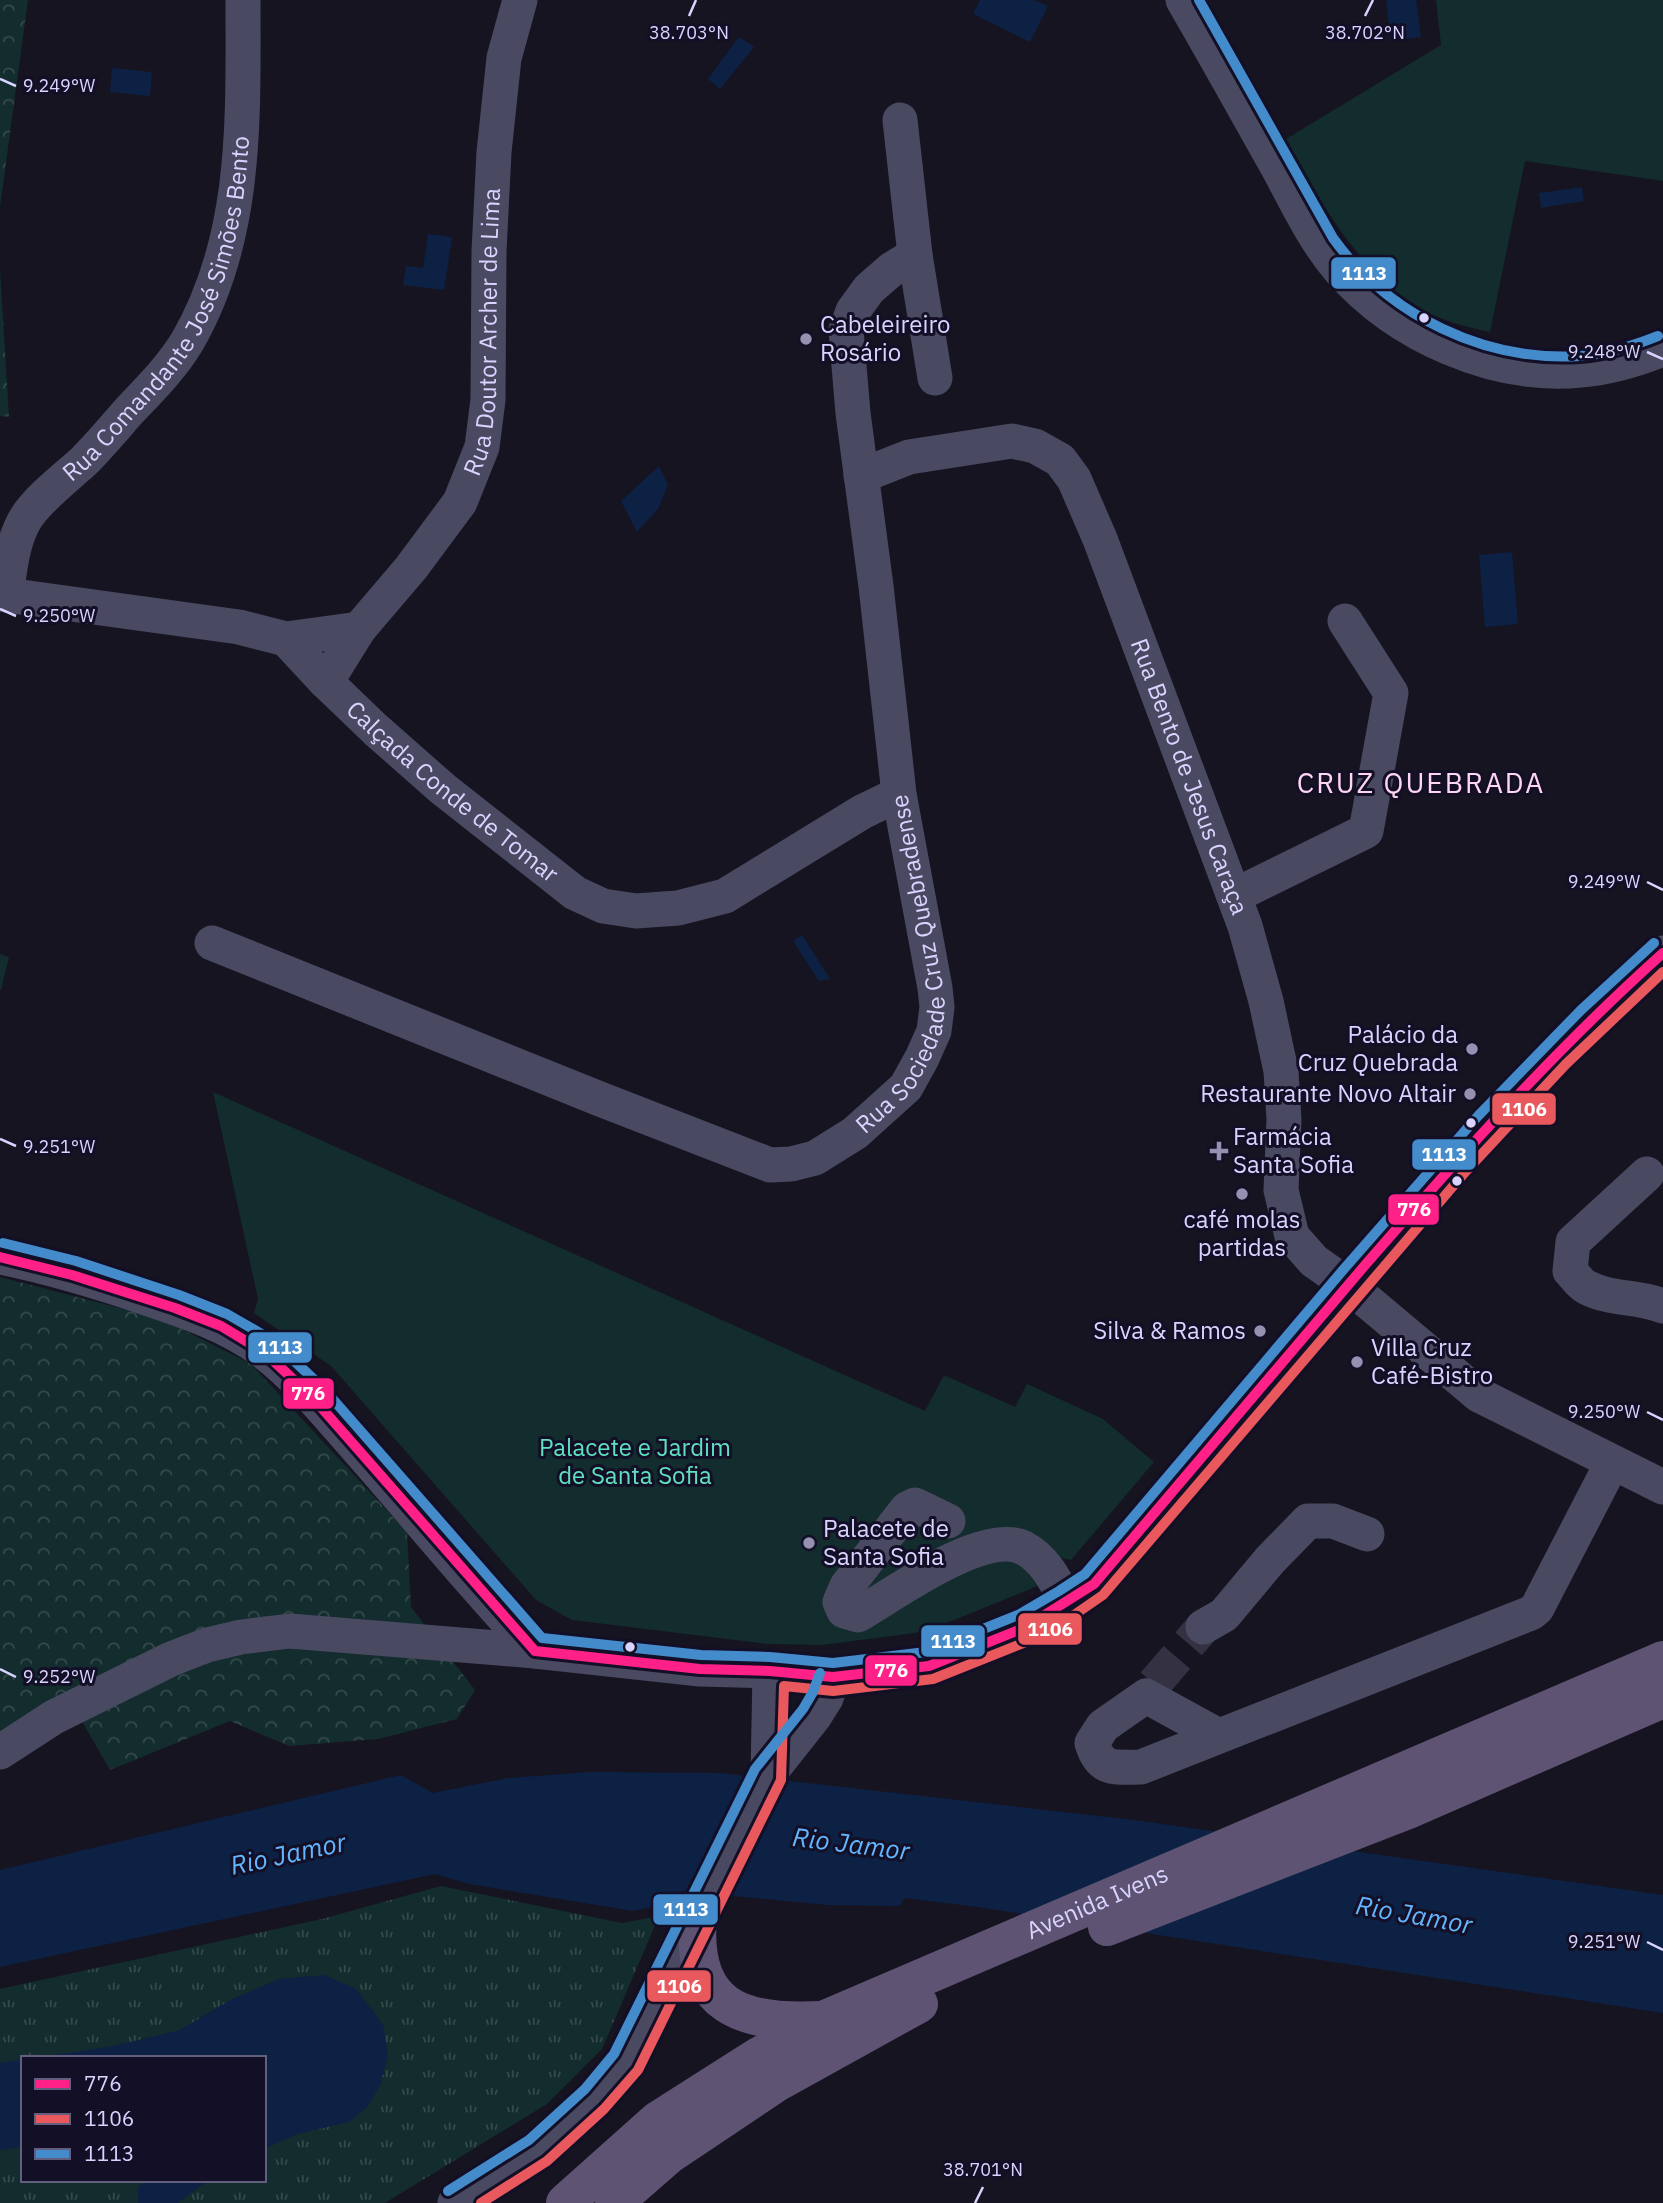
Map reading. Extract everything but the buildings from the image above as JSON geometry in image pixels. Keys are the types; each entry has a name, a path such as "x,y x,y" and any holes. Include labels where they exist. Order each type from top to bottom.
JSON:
{"main road":[{"name":"Avenida Ivens","path":"565,2203 658,2120 757,2057 823,2020 1663,1660"},
{"name":"Avenida Ivens","path":"614,2203 669,2155 778,2082 911,2007 1015,1963 1408,1810 1663,1699"},
{"path":"698,1917 696,1940 703,1976 711,1990 723,2002 739,2012 759,2018 785,2022 823,2020"}],"street":[{"name":"Rua Comandante José Simões Bento","path":"3,595 17,537 27,517 89,456 159,380 186,343 210,296 229,238 237,191 244,103 243,0"},
{"name":"Rua Doutor Archer de Lima","path":"326,682 359,629 411,568 460,502 482,447 488,400 488,263 494,152 504,58 520,0"},
{"path":"1183,0 1311,228 1340,269 1372,301 1413,329 1454,349 1499,364 1544,370 1582,370 1663,349"},
{"path":"900,120 915,255 935,378"},
{"name":"Rua Sociedade Cruz Quebradense","path":"212,943 770,1166 815,1158 836,1146 882,1110 906,1087 934,1031 937,1007 899,794 850,386 846,330 853,311 869,289 892,269 915,255"},
{"name":"Rua Bento de Jesus Caraça","path":"861,476 909,457 1012,441 1035,446 1060,460 1074,479 1100,539 1245,926 1266,1000 1281,1071 1284,1120 1281,1189 1292,1236 1314,1261 1348,1285 1479,1395 1663,1487"},
{"path":"3,595 239,627 286,639 359,629"},
{"path":"1234,896 1366,831 1391,693 1345,621"},
{"name":"Calçada Conde de Tomar","path":"286,639 326,682 434,781 539,867 575,893 603,906 636,911 678,908 724,896 862,812 899,794"},
{"path":"0,1752 54,1717 171,1659 207,1645 241,1637 290,1631 535,1651 700,1669 770,1671 833,1677 929,1666 1024,1628 1094,1584 1348,1285 1539,1070 1623,987 1663,953"},
{"path":"1647,1174 1573,1242 1570,1271 1586,1287 1620,1297 1648,1300 1663,1306"},
{"path":"0,1257 79,1277 172,1307 223,1327 263,1352 292,1376 535,1651"},
{"path":"1219,1736 1150,1690 1103,1726 1092,1743 1097,1758 1110,1767 1142,1767 1531,1613 1537,1608 1612,1463"},
{"path":"948,1521 915,1505 907,1508 847,1586 840,1602 844,1611 858,1615 962,1554 994,1544 1013,1544 1035,1555 1048,1568 1067,1603"},
{"path":"1203,1627 1224,1615 1270,1560 1308,1521 1333,1521 1367,1534"},
{"path":"768,1775 770,1671"},
{"path":"454,2203 538,2151 595,2099 626,2062 768,1775 814,1717 826,1698 833,1677"}],"green space":[{"path":"0,0 28,0 0,207"},
{"path":"1436,0 1663,0 1663,181 1525,161 1490,332 1453,323 1418,308 1375,272 1332,219 1286,139 1441,45"},
{"path":"0,269 9,417 0,416"},
{"path":"0,954 9,957 1,990 0,990"},
{"name":"Palacete e Jardim de Santa Sofia","path":"213,1092 925,1411 944,1375 1015,1407 1027,1384 1103,1419 1154,1462 1071,1560 1057,1557 1040,1585 915,1633 822,1645 768,1644 572,1620 536,1600 331,1366 254,1313 258,1299"},
{"path":"0,1277 162,1319 251,1364 407,1532 411,1607 475,1690 457,1719 378,1739 289,1746 230,1721 110,1770 68,1697 0,1738"},
{"path":"441,1886 622,1923 659,1916 602,2049 547,2104 385,2203 0,2203 0,1989 322,1919"}],"water":[{"path":"980,0 1034,0 1048,6 1030,42 973,14"},
{"path":"1386,0 1416,0 1421,37 1391,41"},
{"path":"739,37 754,47 720,89 708,79"},
{"path":"112,68 152,72 150,96 110,92"},
{"path":"1582,187 1584,201 1541,208 1539,193"},
{"path":"428,234 452,237 444,290 403,285 406,266 423,268"},
{"path":"659,466 668,485 658,509 637,532 621,501"},
{"path":"1512,552 1518,624 1485,627 1479,555"},
{"path":"802,935 830,979 819,981 793,941"},
{"name":"Rio Jamor","path":"590,1772 719,1773 1134,1820 1663,1895 1663,2013 905,1898 899,1906 827,1905 682,1891 660,1905 633,1911 469,1884 435,1874 0,1967 0,1870 401,1775 433,1793 508,1778"},
{"path":"324,1975 356,1989 383,2025 388,2055 380,2086 366,2108 349,2122 297,2134 266,2148 266,2056 48,2056 109,2047 180,2030 230,2000 279,1979"},
{"path":"21,2059 21,2147 0,2150 0,2063"},
{"path":"144,2182 206,2182 177,2203 138,2203 138,2187"}],"tunnel":[{"path":"1154,1684 1203,1627"}],"transit line":[{"name":"1113","path":"1199,0 1333,238 1356,266 1382,290 1411,311 1442,328 1475,342 1509,351 1544,356 1580,356 1620,349 1658,336"},
{"name":"1113","path":"3,1243 76,1261 179,1295 227,1314 272,1340 323,1388 542,1638 701,1655 770,1657 833,1663 926,1652 1018,1615 1085,1574 1343,1270 1478,1116 1581,1010 1654,943"},
{"name":"776","path":"535,1651 700,1669 770,1671 833,1677 929,1666 1024,1628 1094,1584 1437,1183 1547,1065 1663,953"},
{"name":"1106","path":"481,2203 547,2161 604,2109 638,2070 781,1780 784,1686 833,1691 933,1679 1031,1640 1103,1595 1466,1171 1566,1064 1663,972"},
{"name":"776","path":"0,1257 72,1275 175,1308 221,1326 264,1352 312,1397 535,1651"},
{"name":"1113","path":"448,2191 529,2140 585,2089 614,2054 755,1769 803,1709 820,1673"}],"place":[{"name":"Cabeleireiro Rosário","path":"806,339"},
{"name":"Palácio da Cruz Quebrada","path":"1472,1049"},
{"name":"Restaurante Novo Altair","path":"1470,1094"},
{"name":"Farmácia Santa Sofia","path":"1219,1151"},
{"name":"café molas partidas","path":"1242,1194"},
{"name":"Silva & Ramos","path":"1260,1331"},
{"name":"Villa Cruz Café-Bistro","path":"1357,1362"},
{"name":"Palacete de Santa Sofia","path":"809,1543"}],"district":[{"name":"CRUZ QUEBRADA","path":"1421,783"}]}
